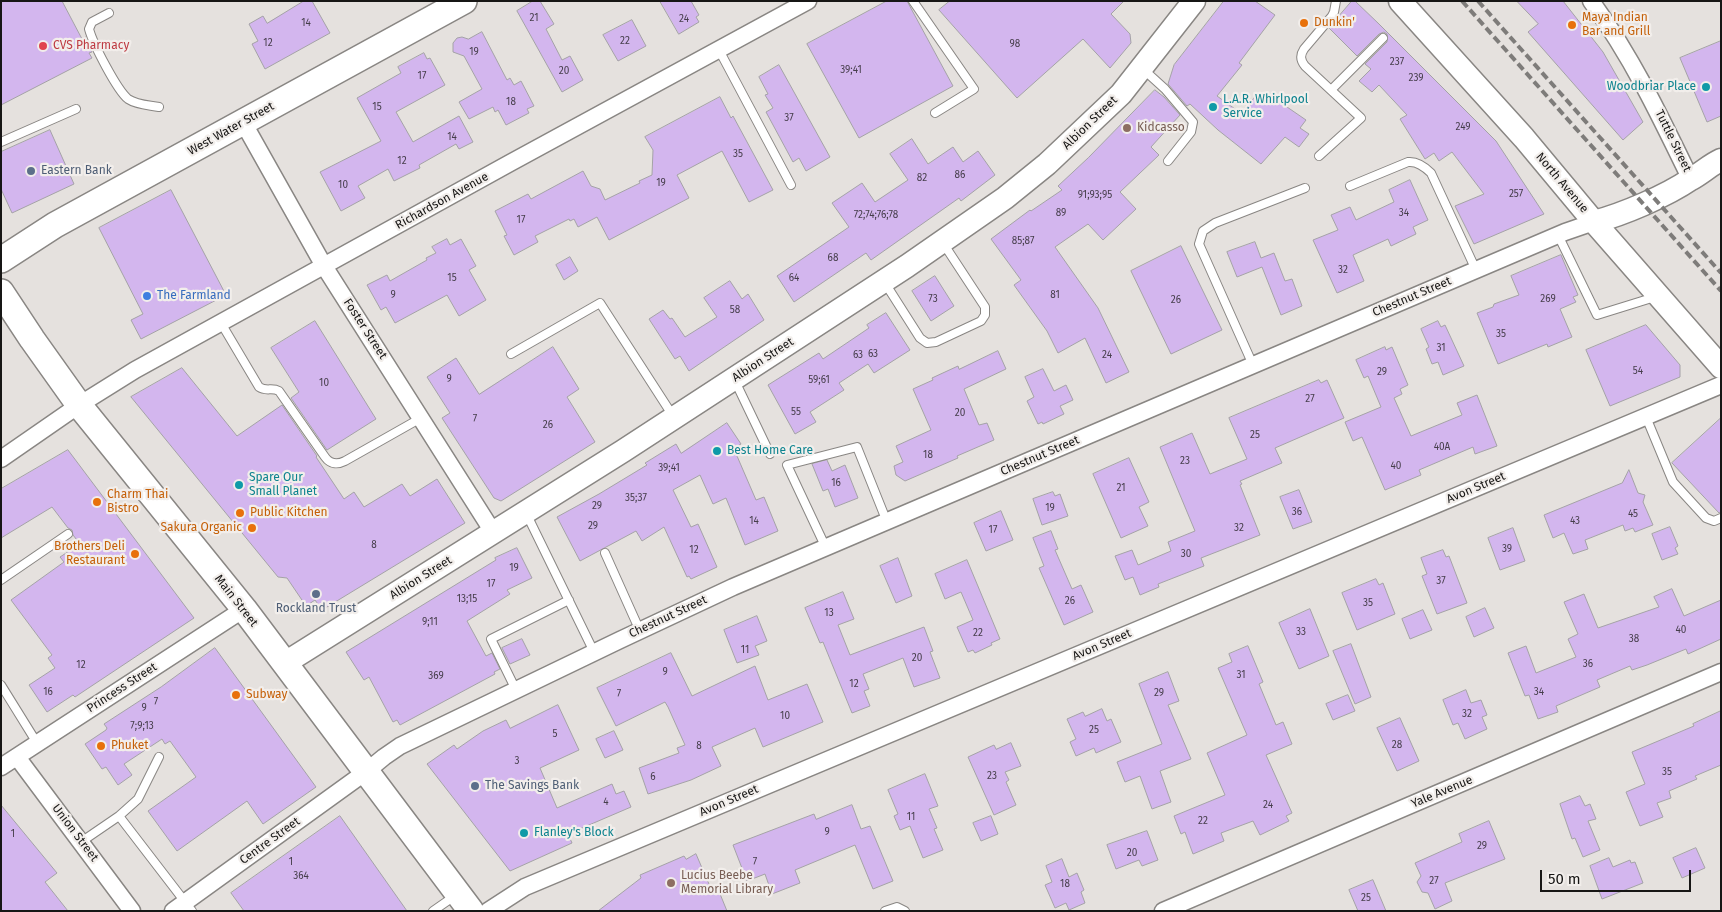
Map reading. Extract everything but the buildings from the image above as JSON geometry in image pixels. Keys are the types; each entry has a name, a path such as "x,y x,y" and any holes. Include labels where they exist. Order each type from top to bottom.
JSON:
{"main road":[{"name":"West Water Street","path":"1,260 55,225 464,1"},
{"name":"Main Street","path":"1,292 79,405 244,609 465,902"}],"street":[{"name":"Richardson Avenue","path":"1,459 79,405 135,370 808,1"},
{"name":"Albion Street","path":"285,663 734,379 943,243 1005,198 1047,164 1115,100 1194,1"},
{"name":"North Avenue","path":"1400,1 1524,138 1594,222 1721,367"},
{"name":"Tuttle Street","path":"1591,1 1612,31 1645,86 1691,180"},
{"name":"Foster Street","path":"244,122 324,266 493,532"},
{"name":"Chestnut Street","path":"367,771 396,748 640,630 734,587 1558,235 1618,215 1691,180 1708,166 1721,160"},
{"name":"Avon Street","path":"488,911 525,887 1721,385"},
{"name":"Princess Street","path":"1,766 244,609"},
{"name":"Yale Avenue","path":"1163,911 1721,672"},
{"name":"Union Street","path":"17,756 132,911"},
{"name":"Centre Street","path":"183,908 367,771"}],"lane":[{"path":"913,1 974,89 935,113"},
{"path":"1319,156 1361,118 1304,66 1301,57 1304,49 1334,12 1336,1"},
{"path":"109,13 91,23 89,29 116,82 123,94 130,100 159,107"},
{"path":"1331,90 1383,38"},
{"path":"719,50 791,185"},
{"path":"1142,68 1165,89 1193,122 1192,132 1168,161"},
{"path":"1,142 76,109"},
{"path":"1350,186 1408,162 1414,162 1427,169 1431,173 1476,270"},
{"path":"1253,365 1198,244 1203,231 1214,223 1305,188"},
{"path":"1558,235 1598,315 1659,296"},
{"path":"884,281 920,338 927,343 936,342 981,322 985,315 985,307 943,243"},
{"path":"511,354 600,302 674,417"},
{"path":"221,323 259,387 264,390 274,389 279,391 325,457 331,462 340,463 345,461 421,418"},
{"path":"734,379 770,454"},
{"path":"1646,416 1673,482 1706,518 1712,521 1721,518"},
{"path":"826,548 787,464 857,447 887,522"},
{"path":"526,511 594,652"},
{"path":"1,580 68,534"},
{"path":"605,553 640,630"},
{"path":"516,690 492,639 569,600"},
{"path":"1,686 37,743"},
{"path":"81,842 119,816 138,799 159,757"},
{"path":"119,816 183,908"},
{"path":"433,911 465,902"},
{"path":"885,911 897,907 905,911"}],"railway":[{"path":"1462,1 1721,291"},
{"path":"1478,1 1721,273"}],"place":[{"name":"Dunkin'","path":"1304,23"},
{"name":"Maya Indian Bar and Grill","path":"1572,25"},
{"name":"CVS Pharmacy","path":"43,46"},
{"name":"Woodbriar Place","path":"1706,87"},
{"name":"L.A.R. Whirlpool Service","path":"1213,107"},
{"name":"Kidcasso","path":"1127,128"},
{"name":"Eastern Bank","path":"31,171"},
{"name":"The Farmland","path":"147,296"},
{"name":"Best Home Care","path":"717,451"},
{"name":"Spare Our Small Planet","path":"239,485"},
{"name":"Charm Thai Bistro","path":"97,502"},
{"name":"Public Kitchen","path":"240,513"},
{"name":"Sakura Organic","path":"252,528"},
{"name":"Brothers Deli Restaurant","path":"135,554"},
{"name":"Rockland Trust","path":"316,594"},
{"name":"Subway","path":"236,695"},
{"name":"Phuket","path":"101,746"},
{"name":"The Savings Bank","path":"475,786"},
{"name":"Flanley's Block","path":"524,833"},
{"name":"Lucius Beebe Memorial Library","path":"671,883"}]}
